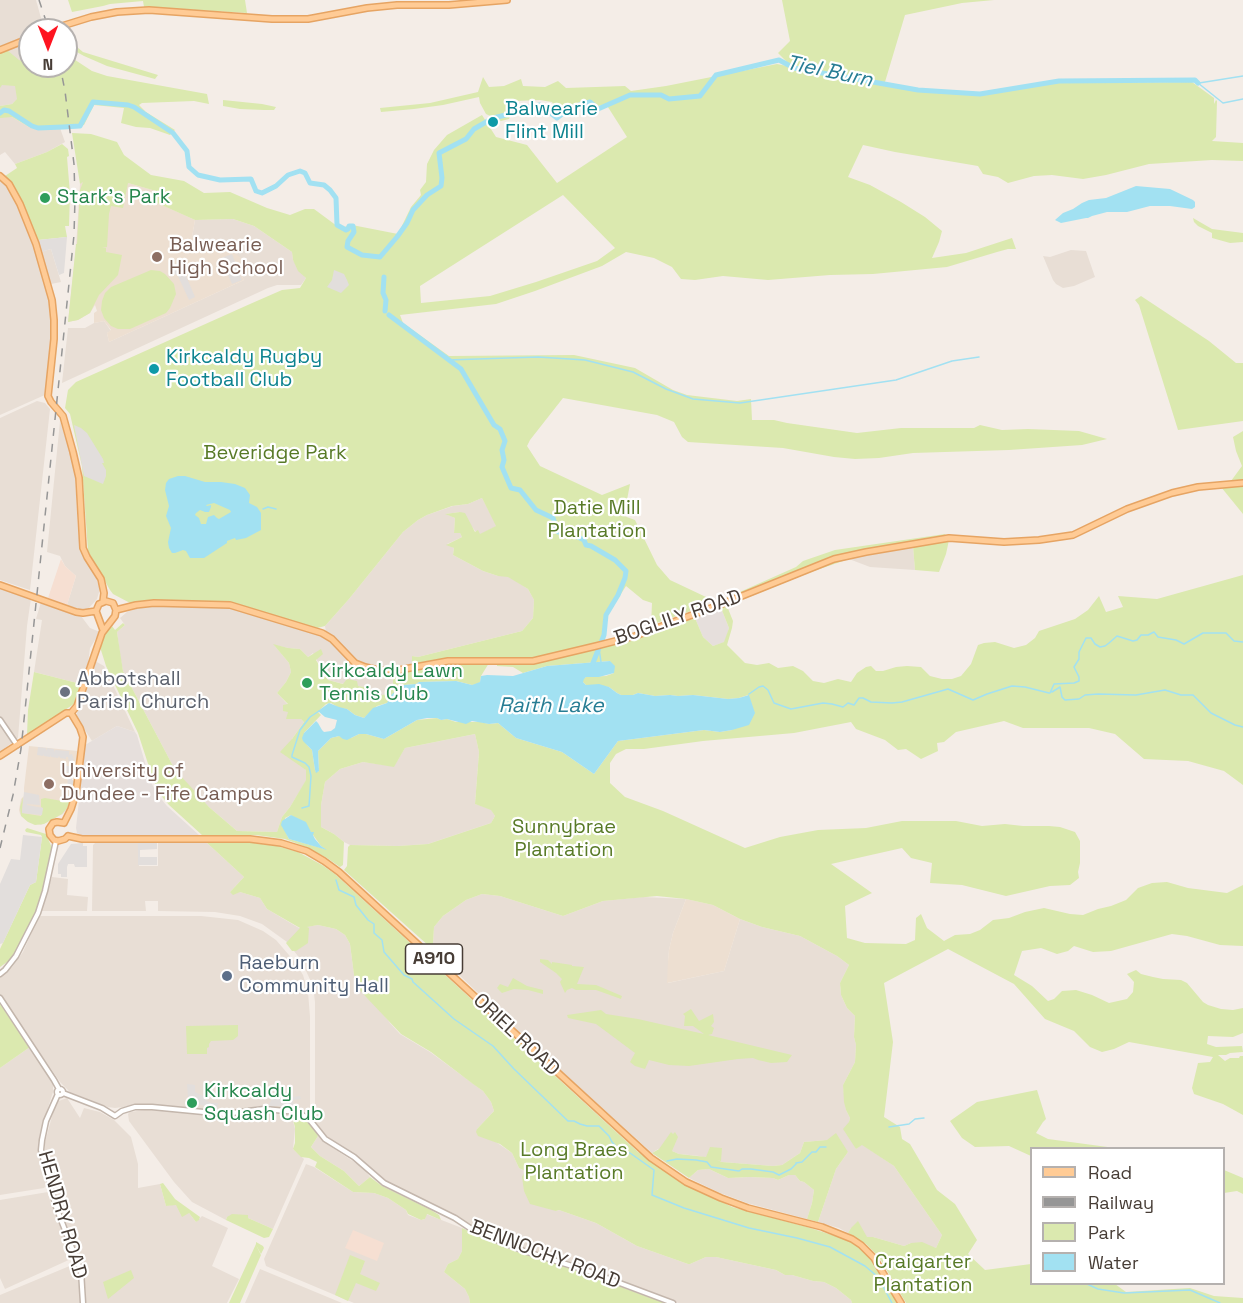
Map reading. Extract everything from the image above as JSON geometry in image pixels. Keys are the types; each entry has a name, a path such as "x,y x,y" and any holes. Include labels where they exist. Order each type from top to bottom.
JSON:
{"main road":[{"path":"78,21 117,12 149,10 272,19 308,19 397,5 449,5 507,0"},
{"path":"0,50 18,43"},
{"path":"0,176 9,184 20,204 36,244 52,300 55,326 49,398 63,416 79,476 83,548 101,579 104,593 103,601 96,611"},
{"name":"BOGLILY ROAD","path":"116,610 154,603 230,605 322,633 332,639 355,663 365,668 378,670 399,670 448,661 532,661 634,636 834,559 949,538 1004,542 1073,535 1127,509 1178,492 1198,487 1243,483"},
{"path":"0,585 76,612 96,611"},
{"path":"0,756 66,713 71,713 77,706 103,630 115,616 115,605 103,601"},
{"path":"96,611 103,630"},
{"path":"100,619 106,621 111,619"},
{"path":"56,841 50,835 50,827 55,822 67,829 76,793 83,737 71,713"},
{"name":"A910","path":"56,841 63,841 67,829"},
{"name":"ORIEL ROAD","path":"67,829 82,839 250,839 281,843 307,851 339,872 651,1158 686,1182 721,1198 748,1208 822,1227 852,1239 874,1258 901,1303"}],"street":[{"path":"0,720 17,745"},
{"path":"0,974 16,956 38,913 56,841"},
{"path":"0,998 60,1092"},
{"name":"HENDRY ROAD","path":"60,1092 46,1121 41,1150 56,1208 81,1271 84,1303"},
{"name":"BENNOCHY ROAD","path":"60,1092 102,1108 115,1116 135,1107 224,1114 264,1109 297,1112 309,1119 325,1139 354,1157 384,1184 455,1218 476,1232 673,1303"}],"shaded area":[{"path":"0,0 36,0 41,18 18,18 18,39 0,46"},
{"path":"18,46 18,78 41,78 12,104 0,106 0,53"},
{"path":"1,117 12,117 31,128 41,130 60,128 65,142 47,152 15,164 5,152 0,155"},
{"name":"Balwearie High School","path":"111,169 128,183 157,191 156,202 195,220 192,237 201,246 236,254 244,260 250,269 240,273 244,280 109,342 107,333 111,330 104,321 94,323 94,313 97,311 95,305 90,313 78,320 68,322 80,184 90,174"},
{"path":"0,179 8,187 18,204 49,292 53,318 53,349 47,394 0,415"},
{"path":"233,219 254,226 292,252 293,260 306,278 301,285 277,285 268,288 62,383 68,328 85,328 104,321 111,331 107,333 109,342 244,280 228,251 201,246 192,237 195,220"},
{"path":"67,237 64,273 59,275 51,249 40,252 38,240"},
{"path":"51,249 61,282 51,284 40,252"},
{"path":"1071,250 1086,251 1095,277 1063,288 1053,280 1043,256 1050,257"},
{"path":"232,254 242,280 232,284 219,259"},
{"path":"176,267 184,271 195,297 189,300 178,276 173,273"},
{"path":"334,270 344,274 349,285 341,293 327,287 332,280"},
{"path":"37,401 45,403 50,409 30,590 0,580 0,418"},
{"path":"60,421 71,454 75,476 78,532 82,554 95,575 100,589 97,599 84,611 67,605 76,576 65,566 60,556 47,552"},
{"path":"74,425 87,433 103,459 106,476 103,484 84,476"},
{"path":"482,498 497,526 480,535 460,512 446,514 455,518 454,533 460,533 462,537 447,544 454,548 453,555 483,571 498,576 508,576 528,589 534,600 533,618 522,631 418,657 412,656 412,664 383,668 357,661 336,638 326,632 325,626 403,532 427,515"},
{"path":"913,546 915,570 870,567 849,559 868,554"},
{"path":"61,559 76,576 67,605 48,598"},
{"path":"0,587 31,598 18,738 0,752"},
{"path":"41,602 81,616 90,628 100,632 90,648 81,684 34,672 42,620 36,619"},
{"path":"151,606 228,607 323,636 354,666 361,670 387,674 393,679 392,691 383,696 373,695 370,688 328,680 313,653 308,657 300,649 274,645 289,663 291,672 277,693 304,722 292,739 306,770 306,781 282,817 277,832 237,831 190,788 173,766 123,671 120,655 117,632 125,625 120,618 127,612"},
{"path":"721,608 729,628 725,642 713,646 703,637 695,618"},
{"path":"95,661 104,666 135,732 117,726 92,741 76,716"},
{"path":"117,726 135,732 150,780 157,794 199,835 81,835 77,833 85,745"},
{"path":"475,734 479,752 475,804 491,809 495,816 491,823 428,844 398,846 350,845 321,827 321,805 325,782 340,769 363,762 394,766 405,748"},
{"name":"University of Dundee - Fife Campus","path":"29,746 78,751 75,774 72,777 73,790 67,809 63,814 41,825 27,821 19,810 21,799 24,796"},
{"path":"38,747 46,748 46,751 47,748 54,749 54,752 55,750 69,751 69,755 72,754 74,760 71,772 74,781 72,790 67,790 68,757 66,759 59,756 58,758 51,757 51,755 50,757 43,754 43,756 37,755"},
{"path":"24,792 39,795 40,805 27,805 43,808 42,815 22,813"},
{"path":"23,835 42,837 36,882 30,885 3,943 0,944 0,884 11,859 20,860"},
{"path":"138,841 157,841 157,849 140,850 140,857 157,857 157,865 138,865"},
{"path":"96,842 138,842 139,866 158,866 158,842 206,842 244,877 230,892 240,892 260,898 267,909 299,928 318,925 336,929 345,935 350,944 354,975 390,1023 400,1034 430,1052 483,1091 494,1111 477,1129 512,1153 519,1168 525,1171 556,1211 559,1210 596,1223 637,1246 688,1264 706,1257 716,1257 776,1270 785,1275 824,1282 836,1288 852,1303 678,1303 584,1267 525,1249 478,1231 456,1217 390,1185 354,1154 334,1142 315,1122 313,986 301,960 287,942 262,924 240,916 215,912 158,911 158,901 145,901 146,911 92,911 93,845"},
{"path":"83,843 83,846 87,846 87,867 75,867 74,864 68,864 67,877 61,877 61,874 58,874 58,864 71,844"},
{"path":"52,877 68,879 67,895 88,897 87,911 41,911"},
{"path":"482,894 500,896 563,916 603,901 643,897 686,899 669,950 668,983 724,971 740,919 800,936 849,965 840,983 841,995 847,1008 855,1016 856,1045 855,1062 843,1085 846,1110 850,1118 856,1149 862,1144 894,1166 942,1235 936,1248 911,1243 904,1246 866,1237 851,1228 848,1233 818,1222 836,1169 848,1152 827,1140 804,1142 800,1153 782,1165 773,1166 722,1162 658,1149 652,1153 523,1036 430,947 433,944 434,927 443,916 466,900"},
{"path":"686,899 713,905 740,919 724,971 667,983 669,950"},
{"path":"39,916 201,916 238,920 263,931 276,940 303,975 308,992 310,1108 302,1112 297,1109 259,1106 219,1112 145,1104 115,1108 70,1092 60,1082 0,995 0,978 23,952"},
{"path":"30,1047 53,1084 53,1092 40,1133 38,1148 46,1186 0,1195 0,1068"},
{"path":"187,1084 195,1085 195,1092 205,1097 204,1099 211,1103 218,1103 217,1110 205,1109 205,1106 198,1104 197,1098 188,1097"},
{"path":"281,1086 283,1095 300,1096 301,1099 293,1100 294,1106 268,1106"},
{"path":"67,1098 80,1118 84,1108 100,1112 114,1120 131,1137 138,1164 138,1188 160,1184 166,1206 176,1204 189,1213 196,1222 202,1216 228,1228 212,1266 239,1279 227,1303 86,1303 82,1264 54,1193 45,1152 45,1142 56,1102"},
{"path":"151,1109 237,1117 261,1111 291,1113 295,1129 293,1149 304,1159 273,1229 248,1218 227,1217 226,1220 192,1202 174,1182 129,1121 130,1112"},
{"path":"318,1136 363,1168 370,1177 359,1186 344,1171 320,1156 311,1147"},
{"path":"306,1164 353,1192 374,1193 388,1198 406,1210 408,1215 421,1220 425,1219 426,1214 462,1228 462,1251 458,1259 448,1264 444,1272 465,1289 470,1303 354,1303 266,1266 264,1259"},
{"path":"709,1169 728,1178 750,1177 778,1180 795,1175 814,1190 807,1219 747,1203 689,1178 698,1170"},
{"path":"48,1192 73,1258 5,1289 0,1278 0,1200"},
{"path":"353,1230 384,1243 377,1261 345,1248"},
{"path":"75,1265 77,1270 81,1303 0,1303 0,1295"},
{"path":"260,1269 342,1303 245,1303"}],"green space":[{"path":"68,0 245,0 247,13 144,7 143,1 110,4 72,12"},
{"path":"782,0 994,0 962,3 905,15 885,82 864,79 932,92 1002,92 1053,83 1192,82 1214,98 1214,104 1217,101 1216,137 1212,141 1243,143 1243,161 1212,160 1149,164 1083,179 1052,175 1034,176 1008,183 998,177 983,174 978,166 863,145 848,177 870,185 901,202 942,231 932,258 966,253 1012,238 1016,249 1008,249 947,267 768,280 723,276 695,280 681,279 672,267 654,258 626,252 602,266 496,304 400,315 403,323 449,356 574,355 635,368 673,390 687,395 737,401 751,399 752,420 774,420 857,433 901,428 974,428 980,425 1002,430 1079,431 1107,439 1082,445 913,453 855,459 783,448 688,442 682,437 674,422 657,415 563,398 527,446 540,466 602,495 630,484 624,516 635,520 657,565 670,580 706,597 708,605 651,625 652,603 643,600 626,586 604,618 600,643 546,656 505,659 460,658 412,664 412,656 418,657 522,631 533,618 534,600 528,589 508,577 483,571 453,555 454,548 446,545 462,537 460,533 454,533 455,518 445,514 465,513 475,532 478,530 480,534 496,526 482,498 427,515 403,532 325,626 317,628 228,603 148,601 132,604 113,594 88,551 82,466 70,414 65,408 68,390 76,382 250,304 282,290 300,288 306,278 298,271 292,252 254,226 233,219 195,220 155,202 156,191 128,183 123,208 111,206 107,247 102,248 106,248 106,252 122,255 118,275 99,295 90,313 78,320 68,322 77,244 80,190 83,182 80,184 72,133 91,134 117,142 124,155 151,175 184,181 204,193 230,192 290,215 305,209 314,209 337,226 352,225 398,234 411,207 421,195 420,190 426,182 427,164 434,150 447,135 482,115 496,137 527,145 557,183 627,137 606,104 598,106 588,100 573,104 558,113 552,102 515,101 509,119 501,121 486,114 479,97 414,109 381,112 380,108 430,103 478,92 483,77 489,87 504,86 521,79 523,86 545,87 558,81 566,88 625,86 631,91 777,64 792,67 778,53 790,41","holes":["563,195 615,248 597,261 490,296 421,303 420,286"]},
{"path":"78,48 83,52 158,75 155,79 107,66 78,53"},
{"path":"7,50 18,59 18,78 78,78 78,62 92,71 107,76 207,94 209,104 194,101 139,105 175,130 170,135 150,128 121,123 124,108 94,105 84,125 41,130 31,128 12,117 0,118 0,106 12,104 17,99 15,86 2,85 0,88 0,53"},
{"path":"223,100 276,107 274,110 240,109 223,106"},
{"name":"Stark's Park","path":"62,144 68,149 69,156 67,157 70,194 69,226 65,226 67,237 38,240 18,194 5,176 17,168 15,164"},
{"path":"1193,218 1212,229 1243,233 1243,242 1230,243 1212,238 1212,233 1198,226"},
{"path":"151,270 165,274 174,284 176,294 170,308 166,313 130,329 118,329 111,326 101,310 105,293 111,287"},
{"path":"1141,296 1209,341 1236,363 1243,363 1243,421 1178,430 1139,305 1135,300"},
{"path":"1243,431 1243,480 1231,481 1242,466 1233,437"},
{"path":"1243,486 1243,514 1221,487"},
{"path":"945,534 946,537 845,555 846,560 727,606 724,599 796,567 803,561 835,550"},
{"path":"949,540 939,572 915,570 913,546"},
{"path":"1243,575 1243,785 1224,771 1188,761 1144,759 1115,734 1089,728 1023,728 1004,721 956,732 944,742 937,743 938,751 921,759 906,749 898,750 885,740 856,729 851,722 794,733 626,749 616,754 610,763 610,783 625,797 663,811 745,848 780,837 818,830 866,828 902,821 956,821 982,826 1005,824 1060,827 1075,832 1080,841 1079,878 1070,885 1050,886 1006,896 962,885 930,883 932,863 911,858 902,848 831,864 872,893 845,906 847,938 865,943 906,944 915,940 916,918 921,914 927,928 944,941 955,935 970,934 980,930 993,920 1044,908 1083,915 1126,900 1138,888 1152,883 1167,882 1188,888 1227,893 1243,885 1243,946 1220,945 1172,934 1111,951 1093,952 1074,946 1068,951 1057,954 1041,948 1022,951 1014,975 1032,986 1048,1001 1054,999 1062,991 1076,990 1109,1003 1127,999 1133,992 1134,982 1127,974 1136,970 1153,977 1181,980 1187,983 1208,1005 1221,1009 1243,1008 1243,1033 1233,1037 1208,1036 1207,1044 1216,1047 1242,1046 1243,1052 1218,1055 1225,1061 1243,1056 1243,1115 1223,1104 1194,1094 1192,1088 1198,1063 1210,1062 1213,1057 1129,1042 1102,1052 1090,1047 1074,1031 1045,1019 1014,984 948,949 884,983 893,1042 884,1117 900,1127 902,1139 910,1144 937,1190 955,1204 977,1240 968,1254 985,1270 1030,1264 1030,1285 1116,1285 1126,1292 1190,1288 1214,1296 1243,1298 1243,1303 906,1303 879,1257 866,1244 848,1233 858,1221 867,1237 904,1246 922,1242 936,1248 942,1235 894,1166 862,1145 856,1149 843,1129 850,1118 844,1102 843,1085 855,1062 856,1045 855,1016 847,1008 841,995 840,983 849,965 800,936 762,927 713,905 657,896 603,901 563,916 500,896 482,894 466,900 443,916 434,927 433,944 430,947 344,870 347,866 348,847 350,845 428,844 491,823 495,816 491,810 475,804 479,752 475,734 405,748 394,767 363,762 340,769 325,782 321,805 321,827 344,842 343,865 340,867 306,847 285,839 256,835 202,835 159,793 138,733 106,666 100,647 112,626 115,630 123,623 125,625 117,632 123,671 173,766 209,807 237,831 277,832 282,817 306,780 306,770 280,752 304,722 301,719 286,719 288,712 283,711 283,705 288,704 277,693 291,672 289,663 273,644 300,649 308,657 321,649 323,654 316,660 328,680 343,684 347,679 357,681 358,686 370,688 373,695 377,696 388,694 393,688 393,679 387,674 452,663 489,663 478,684 472,685 456,681 419,682 404,685 387,703 377,706 364,718 331,703 326,704 318,712 321,715 304,733 307,745 312,750 316,772 319,771 318,751 331,738 339,736 351,738 359,734 366,734 384,739 417,720 437,718 456,722 498,723 516,738 562,752 594,774 618,741 704,730 720,732 732,730 748,695 728,699 693,695 655,696 638,693 621,695 609,687 586,685 583,682 586,677 606,676 614,673 610,661 547,666 523,673 513,667 497,666 497,662 539,662 623,642 695,618 703,637 713,646 724,642 729,628 721,608 727,606 733,621 727,645 745,663 757,665 769,663 778,668 793,666 803,671 813,681 824,683 838,679 851,682 857,673 871,666 876,671 907,666 921,667 930,676 952,679 961,676 971,664 978,645 995,642 1014,648 1026,645 1035,638 1039,631 1075,619 1088,610 1099,596 1106,612 1123,607 1118,596 1157,599","holes":["291,815 311,832 325,849 289,839 286,833 285,818"]},
{"path":"34,672 81,684 74,704 27,735 28,710"},
{"path":"23,797 22,813 41,816 43,808 41,799 62,801 63,798 70,801 62,814 44,824 35,825 21,816 20,807"},
{"path":"27,828 46,834 52,848 40,902 25,935 10,960 0,967 0,949 30,885 36,882 42,837 26,832"},
{"name":"Long Braes Plantation","path":"206,842 277,846 298,852 322,865 335,874 638,1152 672,1176 732,1207 851,1241 875,1263 897,1303 852,1303 836,1288 824,1282 785,1275 776,1270 716,1257 706,1257 688,1264 637,1246 596,1223 559,1210 530,1204 524,1191 522,1177 525,1171 519,1168 512,1153 500,1144 478,1136 476,1132 494,1111 491,1102 483,1091 431,1052 401,1034 359,989 354,975 350,944 345,935 336,929 318,925 307,927 309,928 308,943 292,951 286,943 300,928 267,909 260,898 240,892 233,895 230,892 244,877"},
{"path":"540,959 548,960 552,964 552,962 584,967 577,984 596,985 622,996 621,999 596,990 572,988 565,993 560,982 562,979 540,962"},
{"path":"513,978 527,986 543,990 543,994 514,989 502,993 497,988 500,984 508,987"},
{"path":"0,1004 30,1047 0,1068"},
{"path":"691,1009 699,1021 713,1014 714,1022 711,1026 714,1028 712,1034 708,1035 792,1055 787,1062 771,1063 753,1058 689,1066 669,1065 649,1060 645,1069 630,1062 635,1053 596,1024 568,1018 567,1015 601,1010 606,1014 704,1034 693,1026 684,1026 685,1016 683,1014"},
{"path":"238,1025 238,1036 233,1040 211,1041 207,1054 187,1054 186,1026"},
{"path":"1037,1090 1046,1119 1036,1133 1048,1139 1108,1147 1030,1147 1030,1156 1009,1146 975,1147 962,1138 950,1121 977,1102"},
{"path":"291,1113 305,1118 314,1128 318,1136 311,1147 320,1156 344,1171 359,1186 370,1177 382,1186 431,1210 439,1215 441,1220 427,1214 425,1219 421,1220 408,1214 406,1210 388,1198 374,1193 353,1192 315,1167 317,1162 301,1157 293,1149 295,1127"},
{"path":"671,1132 673,1134 675,1132 678,1137 672,1151 706,1157 710,1147 722,1148 721,1161 717,1160 722,1162 782,1165 800,1153 804,1142 827,1140 836,1133 848,1152 836,1169 818,1222 807,1219 814,1190 795,1175 778,1180 750,1177 728,1178 709,1169 698,1170 689,1178 652,1153 659,1149"},
{"path":"1225,1170 1243,1178 1243,1194 1237,1191 1225,1193"},
{"path":"163,1183 175,1199 200,1217 199,1220 196,1222 189,1213 182,1217 176,1205 166,1206 160,1184"},
{"path":"232,1214 248,1215 248,1218 273,1229 269,1237 264,1238 226,1220"},
{"path":"462,1228 501,1246 665,1303 470,1303 465,1289 444,1272 448,1264 458,1259 462,1251"},
{"path":"256,1242 264,1248 261,1254 256,1245 261,1255 240,1303 229,1303 256,1244"},
{"path":"350,1255 365,1261 360,1274 380,1283 376,1291 356,1283 348,1301 335,1295"},
{"path":"131,1270 134,1278 108,1299 103,1282"}],"water":[{"path":"1136,186 1170,189 1193,200 1195,207 1192,209 1150,206 1127,212 1107,212 1061,223 1055,220 1063,213 1089,200 1106,198"},
{"path":"185,476 205,482 235,484 245,488 250,495 249,503 257,507 261,513 261,530 246,538 227,541 204,558 190,558 183,550 172,553 168,542 171,528 166,516 169,506 165,490 169,479","holes":["214,503 231,512 219,519 214,515 208,517 206,524 201,524 195,515 200,510 209,512 211,505 206,505"]},
{"name":"Raith Lake","path":"610,661 615,666 614,673 599,677 586,677 583,682 586,685 599,684 609,687 621,695 638,693 655,696 693,695 728,699 749,695 755,713 749,725 732,730 720,732 704,730 618,741 594,774 562,752 516,738 498,723 472,721 466,724 447,719 427,718 417,720 384,739 366,734 359,734 347,740 339,736 331,738 318,751 319,771 316,773 312,750 302,738 316,721 324,732 335,728 337,720 325,717 318,711 329,703 364,718 373,708 387,703 392,694 404,685 419,682 456,681 472,685 480,682 481,676 513,676 547,666"},
{"path":"291,815 306,822 311,832 314,832 315,839 327,850 289,839 281,825 282,821"}],"waterway":[{"name":"Tiel Burn","path":"0,113 4,110 9,111 38,128 63,127 80,126 93,102 134,107 173,133 187,151 189,167 198,175 220,180 251,179 256,191 262,193 276,186 288,175 300,171 305,173 310,183 324,185 336,198 337,225 346,230 349,226 353,226 354,232 347,247 362,255 380,257 407,223 413,210 427,195 441,186 439,153 466,139 474,129 493,118 527,107 540,105 557,118 570,108 590,102 598,109 630,95 661,95 669,99 700,96 716,75 779,60 794,68 918,90 980,94 1059,81 1195,80 1198,83"},
{"path":"1199,83 1243,76"},
{"name":"Tiel Burn","path":"1198,83 1223,103 1243,99"},
{"path":"384,277 385,311"},
{"path":"389,315 461,369 494,425 500,429 505,441 502,450 504,460 502,467 511,488 520,490 536,510 553,518 558,532 568,532 584,540 586,545 615,560 626,571 618,595 606,615 604,635 593,663"},
{"path":"448,360 538,357 585,360 633,372 666,389 693,399 740,403 896,380 952,361 979,357"},
{"path":"263,509 268,507 276,509"},
{"path":"1050,693 1054,684 1079,681 1074,667 1086,638 1091,638 1100,647 1105,646 1117,636 1133,641 1141,635 1154,632 1158,637 1184,644 1203,633 1226,633 1234,641 1243,642"},
{"path":"599,648 601,662"},
{"path":"749,694 763,686 768,690 774,703 791,709 823,703 843,707 848,703 854,705 859,698 871,702 902,702 948,689 973,700 1012,686 1049,693"},
{"path":"1052,692 1060,687 1065,700 1079,699 1085,695 1136,695 1165,690 1181,695 1193,695 1211,713 1243,727"},
{"path":"302,808 309,806 311,776 309,767 292,755 300,730 310,717 319,711"},
{"path":"336,880 339,890 354,897 356,905 374,924 374,933 382,940 384,952 404,975 412,979 454,1019 493,1046 568,1121 587,1126 599,1126 621,1152 630,1153 654,1170 652,1195 684,1208 749,1228 830,1247 865,1266 878,1277 892,1303"},
{"path":"889,1127 909,1124 915,1119 924,1118"},
{"path":"667,1161 696,1160 707,1162 711,1167 739,1171 751,1169 779,1175 791,1169 796,1163 802,1162 820,1147 826,1147"},
{"path":"1089,1285 1098,1289 1124,1293 1190,1290 1220,1303"}],"railway":[{"path":"39,0 45,18"},
{"path":"0,848 21,749 74,235 74,164 62,78"}],"place":[{"name":"Balwearie Flint Mill","path":"493,122"},
{"name":"Stark's Park","path":"45,198"},
{"name":"Balwearie High School","path":"157,257"},
{"name":"Kirkcaldy Rugby Football Club","path":"154,369"},
{"name":"Kirkcaldy Lawn Tennis Club","path":"307,683"},
{"name":"Abbotshall Parish Church","path":"65,692"},
{"name":"University of Dundee - Fife Campus","path":"49,784"},
{"name":"Raeburn Community Hall","path":"227,976"},
{"name":"Kirkcaldy Squash Club","path":"192,1103"}],"park label":[{"name":"Beveridge Park","path":"275,454"},
{"name":"Datie Mill Plantation","path":"597,520"},
{"name":"Sunnybrae Plantation","path":"564,840"},
{"name":"Craigarter Plantation","path":"923,1274"}]}
